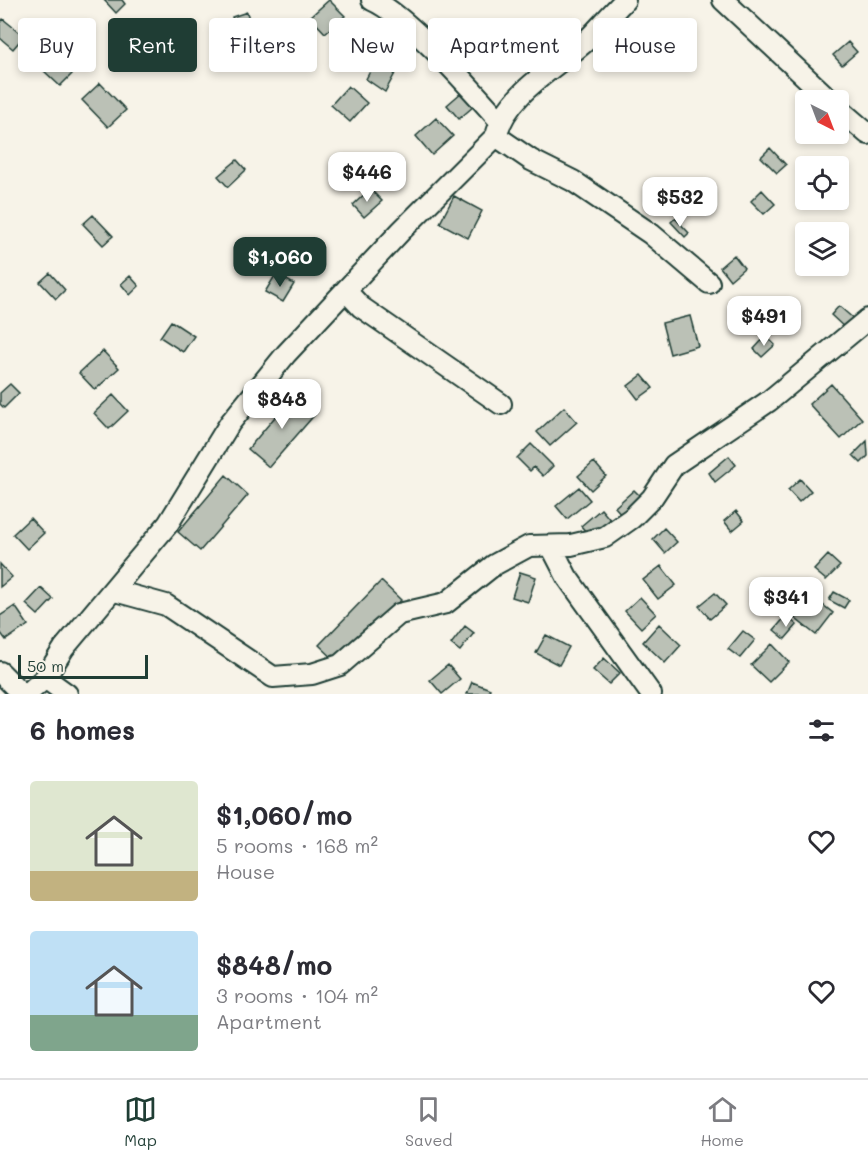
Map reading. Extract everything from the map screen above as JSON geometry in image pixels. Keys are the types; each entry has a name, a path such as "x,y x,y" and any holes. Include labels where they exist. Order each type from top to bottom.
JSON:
{"street":[{"path":"372,0 382,4 408,27 498,128 531,160 573,181 651,234 709,283"},
{"path":"27,694 45,678 64,648 115,591 168,524 230,423 286,354 498,128 531,86 586,40 625,0"},
{"path":"723,0 819,90"},
{"path":"849,118 868,134"},
{"path":"346,291 361,307 501,404"},
{"path":"115,591 166,605 273,677 312,674 340,665 399,614 446,603 494,565 530,546 571,546 605,537 632,518 652,498 674,465 769,401 868,319"},
{"path":"551,546 567,576 651,694"},
{"path":"0,672 22,694"},
{"path":"45,678 67,694"}],"building":[{"path":"104,0 122,0 125,4 116,13"},
{"path":"329,0 345,16 329,18 329,30 325,33 317,24 317,18 310,17"},
{"path":"247,12 249,18 232,18"},
{"path":"3,19 18,31 18,43 13,49 0,38 0,23"},
{"path":"848,42 857,52 842,65 833,55"},
{"path":"45,72 70,72 72,74 60,86"},
{"path":"370,72 396,72 385,92 366,79"},
{"path":"100,83 126,110 108,127 82,100"},
{"path":"348,86 367,103 350,122 331,105"},
{"path":"462,92 474,106 459,119 447,105"},
{"path":"436,118 453,136 432,155 416,136"},
{"path":"770,148 786,165 777,173 761,157"},
{"path":"237,160 246,170 228,187 218,176"},
{"path":"370,189 382,201 364,217 353,205"},
{"path":"762,190 775,204 764,214 751,201"},
{"path":"454,196 482,211 468,238 440,223"},
{"path":"93,215 113,236 103,245 83,224"},
{"path":"675,218 689,233 685,237 671,222"},
{"path":"734,255 744,268 730,280 720,267"},
{"path":"50,273 65,290 56,299 40,282"},
{"path":"276,274 294,284 283,302 265,292"},
{"path":"130,276 139,286 130,295 121,284"},
{"path":"839,306 855,320 847,330 831,315"},
{"path":"690,316 698,346 670,354 662,323"},
{"path":"171,321 194,336 183,352 160,337"},
{"path":"766,336 775,345 762,357 754,349"},
{"path":"103,351 119,368 95,390 79,373"},
{"path":"642,375 653,388 638,399 628,386"},
{"path":"10,384 19,393 4,408 0,404 0,393"},
{"path":"831,384 862,419 841,439 809,404"},
{"path":"295,393 317,412 269,467 248,449"},
{"path":"113,395 128,411 109,429 94,413"},
{"path":"564,407 577,422 550,446 537,432"},
{"path":"867,441 868,456 861,463 853,455"},
{"path":"531,444 553,466 543,476 534,467 530,471 517,458"},
{"path":"729,456 736,465 715,482 709,473"},
{"path":"594,462 606,476 591,490 578,476"},
{"path":"226,475 248,495 200,551 178,532"},
{"path":"800,479 811,491 799,502 788,490"},
{"path":"579,487 590,500 567,519 556,506"},
{"path":"634,490 641,497 622,515 615,507"},
{"path":"601,509 612,522 592,539 581,526"},
{"path":"736,511 744,521 732,531 724,521"},
{"path":"30,518 44,533 27,549 13,534"},
{"path":"664,528 677,542 665,553 653,539"},
{"path":"828,555 840,566 826,580 814,570"},
{"path":"0,564 12,577 0,587"},
{"path":"661,566 676,585 658,599 643,580"},
{"path":"520,572 536,577 528,602 512,597"},
{"path":"381,581 401,600 338,663 319,645"},
{"path":"41,588 53,599 38,615 26,604"},
{"path":"834,592 849,600 844,608 829,600"},
{"path":"715,593 726,605 710,619 699,606"},
{"path":"809,594 833,613 816,635 792,616"},
{"path":"640,597 656,614 641,628 625,611"},
{"path":"15,606 28,625 6,640 0,632 0,616"},
{"path":"786,616 797,625 785,639 774,630"},
{"path":"659,624 681,645 665,663 643,642"},
{"path":"465,626 474,633 460,651 451,644"},
{"path":"743,631 755,640 740,658 728,649"},
{"path":"546,635 569,647 559,665 536,653"},
{"path":"772,644 789,662 769,682 751,665"},
{"path":"604,658 620,673 609,684 593,670"},
{"path":"448,665 460,679 442,694 430,680"},
{"path":"472,682 490,689 488,694 467,694"}]}
